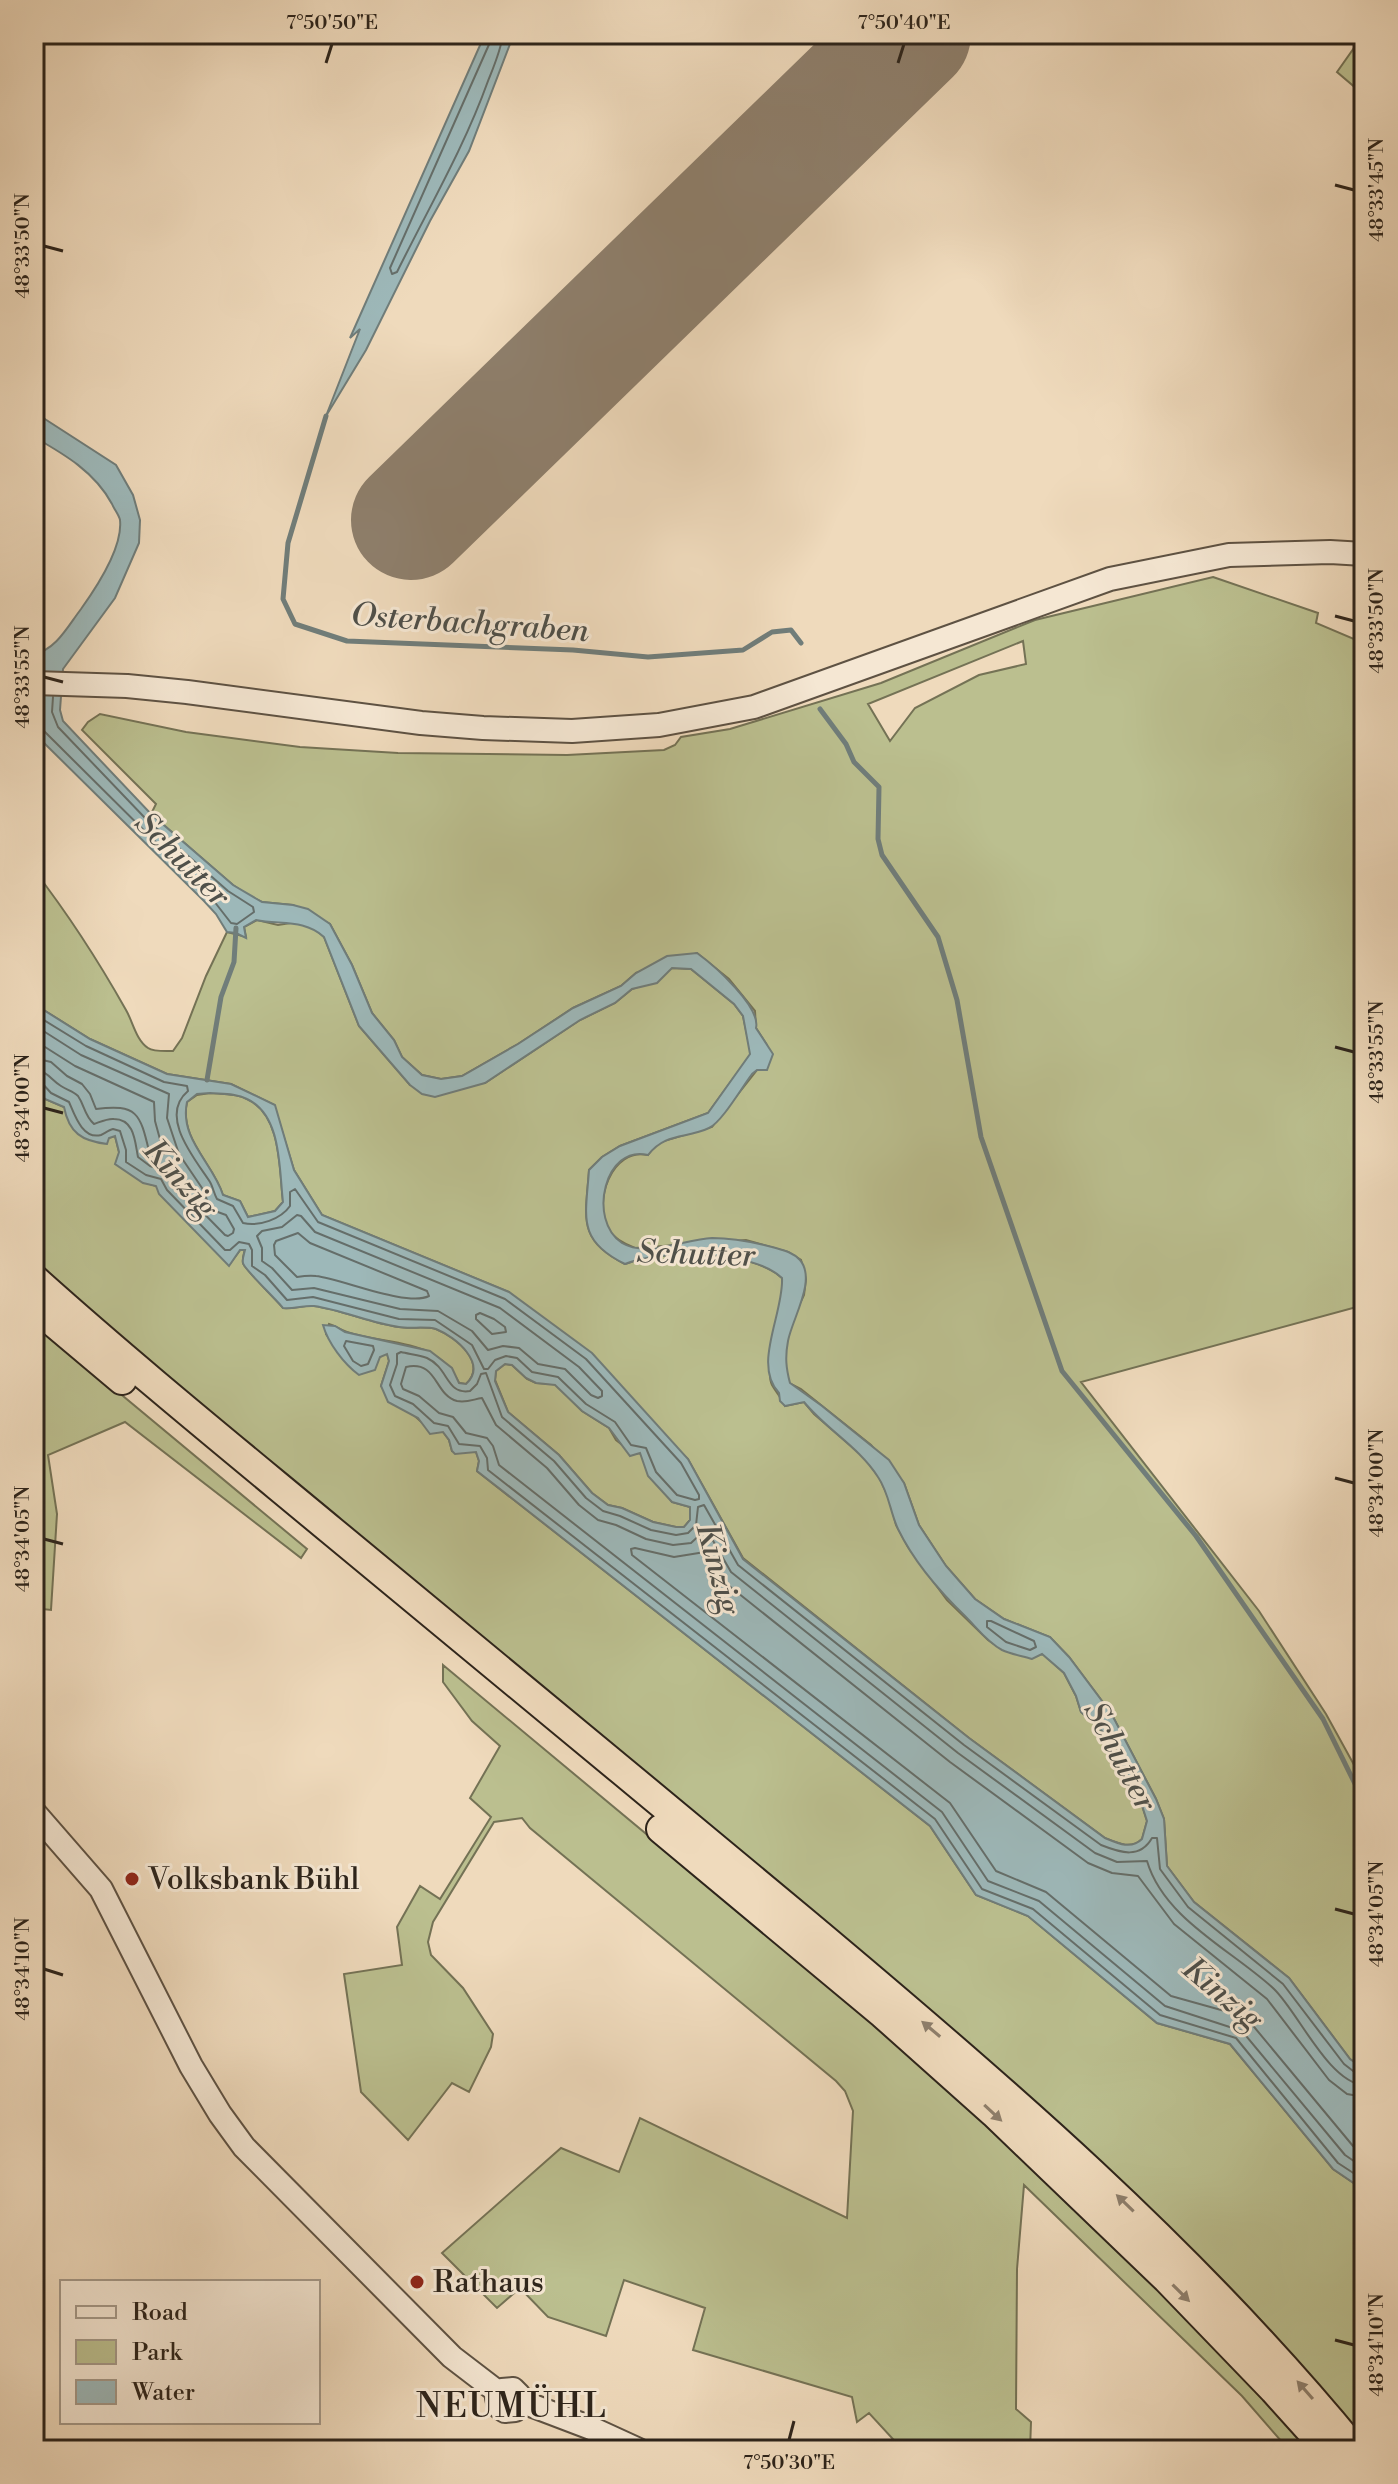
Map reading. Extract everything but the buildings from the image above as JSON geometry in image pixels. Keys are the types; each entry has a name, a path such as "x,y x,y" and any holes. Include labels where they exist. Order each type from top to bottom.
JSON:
{"highway":[{"path":"34,1279 155,1384 1003,2091 1181,2257 1284,2367 1355,2450"},
{"path":"34,1306 883,2014 994,2113 1167,2279 1328,2450"}],"street":[{"path":"34,683 127,686 483,728 572,731 659,725 754,707 1110,579 1229,555 1364,554"},
{"path":"34,1812 101,1889 191,2066 244,2147 452,2357 499,2393 504,2389 513,2389 520,2401 639,2450"}],"green space":[{"path":"1354,48 1364,55 1364,95 1337,72"},
{"path":"1213,577 1318,613 1316,623 1354,639 1364,657 1364,1305 1081,1382 1259,1611 1326,1714 1364,1783 1364,2069 1350,2059 1289,1978 1194,1902 1167,1866 1164,1819 1156,1799 1111,1713 1069,1657 1050,1637 1004,1619 975,1599 946,1566 919,1525 904,1483 871,1445 801,1389 789,1383 784,1364 787,1342 793,1318 804,1295 806,1279 801,1260 788,1252 746,1240 635,1248 617,1239 609,1230 604,1218 604,1192 615,1168 624,1159 648,1155 657,1143 712,1127 757,1070 767,1045 756,1028 755,1011 729,979 697,953 636,973 621,986 573,1008 462,1076 441,1079 422,1075 402,1057 394,1040 372,1013 330,924 293,905 262,902 233,885 151,814 156,804 82,730 100,714 186,732 300,747 398,753 567,755 664,750 675,745 681,737 730,729 881,683 1035,620","holes":["1023,641 1026,664 979,675 915,708 890,741 868,704"]},
{"path":"34,870 94,956 140,1040 153,1050 173,1051 182,1038 227,932 246,937 244,927 257,920 278,925 297,922 315,929 324,937 359,1026 410,1085 485,1083 580,1020 615,1003 632,989 672,968 691,969 734,1004 743,1016 751,1054 708,1113 620,1146 589,1170 586,1214 591,1236 598,1246 625,1264 683,1254 729,1257 768,1269 782,1278 783,1291 773,1340 770,1378 785,1406 804,1402 865,1458 880,1479 896,1525 908,1547 947,1600 988,1640 1003,1650 1042,1653 1064,1673 1081,1712 1116,1744 1122,1767 1136,1787 1147,1821 1142,1839 1129,1845 1105,1838 969,1738 743,1558 688,1459 509,1292 322,1215 294,1170 274,1105 231,1084 167,1074 90,1039 34,1004"},
{"path":"34,1086 45,1099 64,1107 109,1138 115,1136 119,1152 143,1182 156,1186 229,1265 241,1249 245,1249 244,1266 283,1308 325,1308 403,1328 436,1329 460,1344 471,1359 473,1368 466,1384 459,1383 450,1368 425,1350 363,1336 329,1324 326,1334 333,1344 380,1357 387,1353 389,1361 381,1386 402,1409 408,1410 426,1426 443,1432 452,1451 476,1452 479,1461 477,1471 930,1826 976,1895 1028,1916 1157,2023 1230,2044 1333,2169 1364,2190 1364,2438 1214,2271 1119,2179 988,2061 34,1266"},
{"path":"210,1093 243,1097 267,1117 277,1144 281,1174 283,1202 275,1211 248,1217 240,1201 223,1195 198,1150 188,1128 187,1102 197,1095"},
{"path":"34,1322 307,1549 301,1558 125,1422 48,1455 57,1514 51,1610 34,1608"},
{"path":"505,1364 512,1365 536,1383 555,1384 582,1411 609,1428 616,1440 634,1454 640,1453 672,1502 690,1507 690,1520 684,1527 653,1522 608,1505 592,1493 559,1455 508,1412 495,1380 496,1371"},
{"path":"443,1665 959,2094 1111,2237 1313,2450 1289,2450 1242,2396 1024,2185 1017,2269 1016,2409 1031,2422 1030,2450 903,2450 869,2413 857,2422 852,2397 693,2350 705,2308 624,2280 606,2336 548,2317 520,2288 497,2308 442,2253 561,2148 619,2172 640,2118 847,2218 853,2111 845,2091 836,2081 530,1828 522,1818 494,1822 433,1922 428,1942 431,1955 463,1988 493,2034 491,2047 469,2092 452,2083 408,2140 361,2092 344,1974 402,1965 397,1927 420,1886 440,1899 491,1817 470,1798 500,1746 472,1721 443,1682"}],"water":[{"path":"485,34 511,34 510,44 469,151 430,221 366,350 326,416 360,329 350,338"},
{"path":"34,412 116,465 133,495 140,520 139,543 115,598 63,669 60,710 63,721 151,814 233,885 262,902 308,909 330,924 372,1013 394,1040 402,1057 422,1075 441,1079 462,1076 573,1008 621,986 636,973 667,956 697,953 744,998 756,1019 756,1028 773,1054 767,1070 757,1070 752,1074 726,1112 709,1128 669,1139 648,1155 633,1155 621,1161 606,1186 605,1218 611,1232 622,1243 643,1249 701,1239 728,1239 780,1249 800,1260 806,1278 787,1347 790,1383 889,1460 904,1483 919,1525 946,1566 975,1599 1004,1619 1050,1637 1111,1713 1164,1819 1167,1866 1194,1902 1289,1978 1350,2059 1364,2069 1364,2190 1333,2169 1230,2044 1157,2023 1028,1916 976,1895 930,1826 477,1471 479,1461 476,1452 455,1454 443,1432 430,1434 418,1418 388,1402 381,1386 389,1361 387,1354 380,1357 375,1370 359,1375 337,1353 323,1325 430,1351 452,1368 459,1383 466,1384 473,1368 467,1352 460,1345 432,1328 403,1328 314,1306 283,1308 244,1266 245,1250 240,1250 229,1266 159,1194 156,1186 143,1183 115,1164 119,1152 115,1136 109,1138 107,1144 84,1138 69,1123 64,1107 45,1099 34,1086 34,1004 90,1039 167,1074 231,1084 275,1105 294,1170 322,1215 509,1292 592,1353 688,1459 743,1559 969,1738 1105,1838 1129,1845 1142,1839 1147,1821 1136,1787 1122,1767 1116,1744 1081,1712 1064,1673 1042,1654 1032,1659 1017,1655 1002,1650 987,1639 919,1564 898,1529 882,1483 870,1466 804,1402 785,1406 780,1401 768,1368 782,1278 768,1269 729,1257 683,1254 625,1264 598,1246 591,1236 586,1214 589,1170 620,1146 708,1113 750,1054 743,1016 734,1004 691,969 672,968 657,983 632,989 615,1003 580,1020 485,1083 435,1097 422,1094 410,1085 359,1026 324,937 300,925 256,920 244,927 246,938 227,932 204,901 34,732 34,654 49,648 61,636 94,590 113,554 120,520 105,493 88,473 34,437","holes":["197,1094 243,1097 267,1117 277,1144 281,1174 283,1202 275,1211 248,1217 240,1201 223,1195 198,1150 188,1128 187,1102","505,1364 512,1365 536,1383 555,1385 582,1411 609,1428 630,1456 640,1453 648,1476 672,1502 690,1507 690,1520 684,1527 653,1522 608,1505 592,1493 559,1455 508,1412 495,1381 496,1371"]}],"waterway":[{"name":"Osterbachgraben","path":"326,416 288,543 283,599 295,624 347,641 573,650 648,657 743,650 772,632 791,630 801,643"},
{"path":"820,709 846,744 854,762 879,787 878,839 882,855 938,937 957,1000 981,1137 1062,1371 1196,1536 1323,1719 1364,1802"},
{"path":"207,1080 221,997 234,962 236,928"}],"runway":[{"path":"411,520 911,34"}],"place":[{"name":"Volksbank Bühl","path":"132,1879"},
{"name":"Rathaus","path":"417,2282"}],"district":[{"name":"NEUMÜHL","path":"512,2405"}],"water label":[{"name":"Schutter","path":"183,859"},
{"name":"Kinzig","path":"181,1178"},
{"name":"Schutter","path":"696,1253"},
{"name":"Kinzig","path":"719,1568"},
{"name":"Schutter","path":"1121,1756"},
{"name":"Kinzig","path":"1223,1993"}]}
